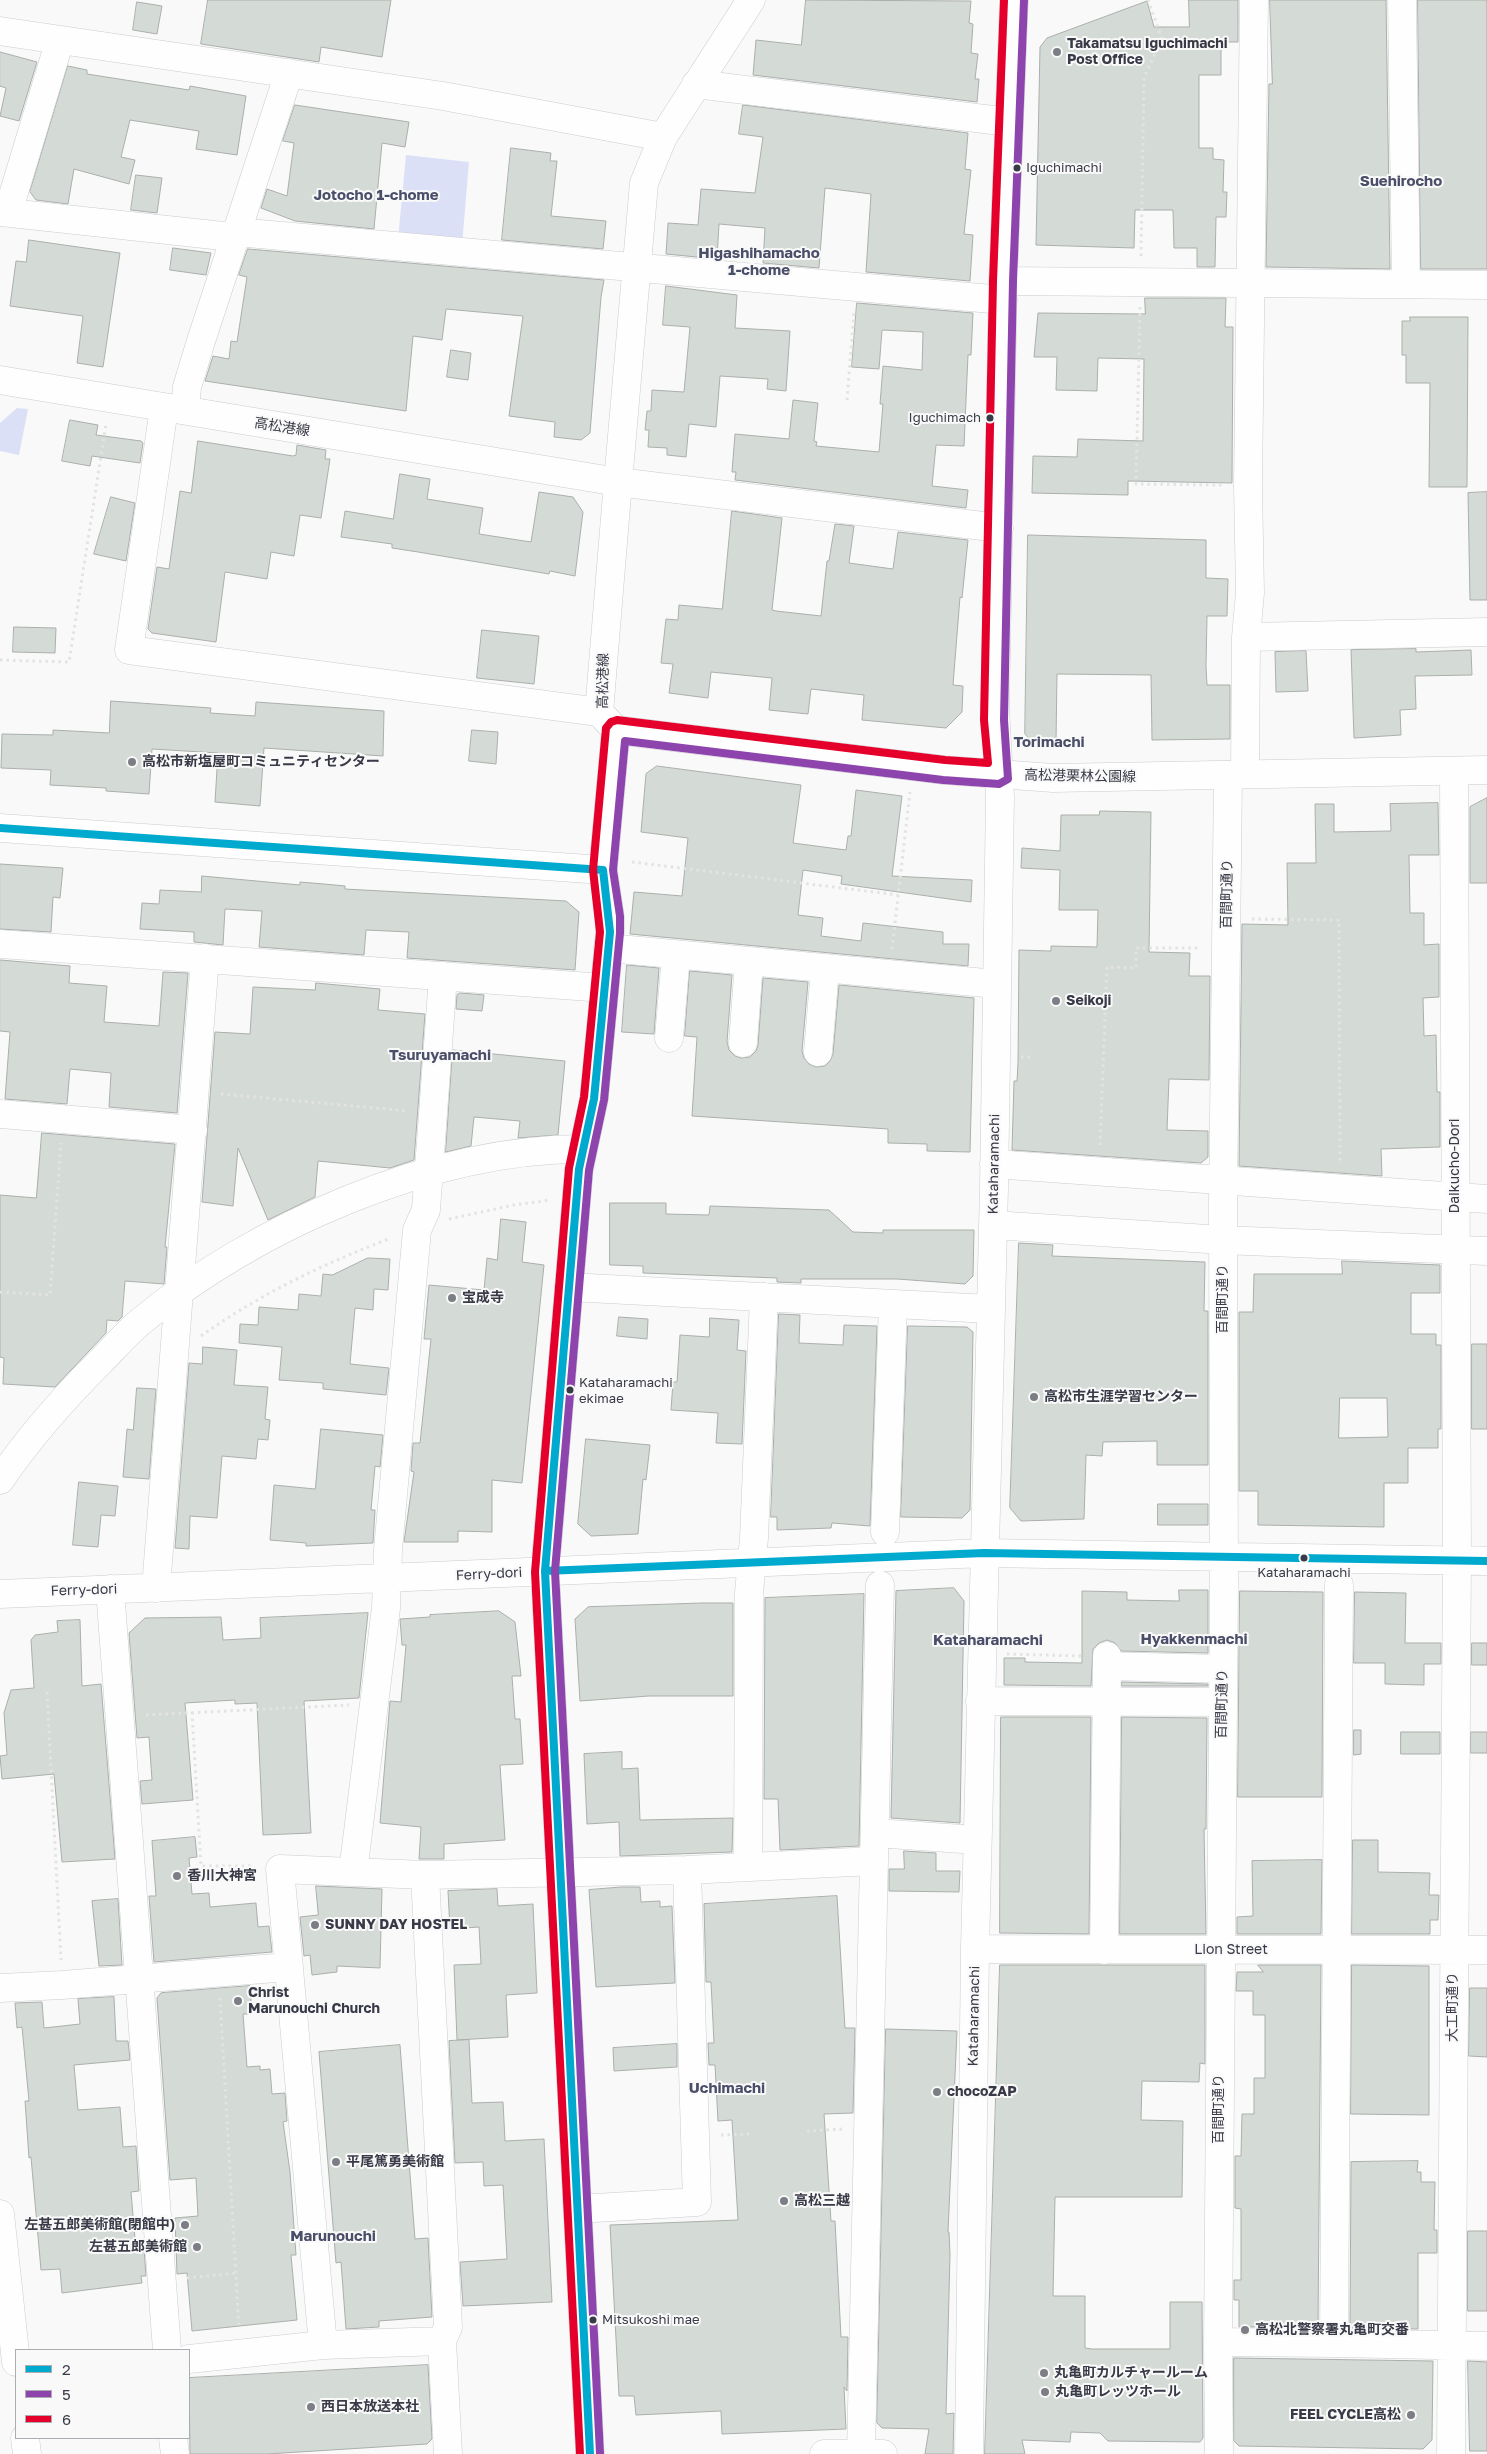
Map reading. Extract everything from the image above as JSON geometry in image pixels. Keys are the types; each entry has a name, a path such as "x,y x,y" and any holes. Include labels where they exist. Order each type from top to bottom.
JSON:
{"street":[{"path":"751,0 663,137 644,183 618,482 999,528"},
{"name":"Kataharamachi","path":"969,2454 977,1840 994,1164 999,774 994,720 1003,291 1014,0"},
{"name":"百間町通り","path":"1220,2454 1218,2342 1226,919 1250,594 1248,486 1254,0"},
{"path":"1402,0 1406,284"},
{"path":"0,31 443,96 663,137"},
{"path":"60,40 4,212 223,236 257,234 607,264 855,289 1003,291 1140,283 1487,285"},
{"path":"174,409 187,387 289,73"},
{"path":"696,84 1009,122"},
{"name":"高松港線","path":"0,380 618,482 603,870 610,917 608,948 594,1100 582,1149 545,1570 590,2454"},
{"name":"高松港栗林公園線","path":"174,409 129,650 944,770 1063,778 1487,770"},
{"path":"1246,637 1487,632"},
{"name":"Daikucho-Dori","path":"1454,772 1457,1560"},
{"path":"0,828 603,870"},
{"path":"0,944 604,988"},
{"path":"608,948 996,984"},
{"path":"669,1038 676,954"},
{"path":"156,1588 194,1130 205,958"},
{"path":"743,1043 748,962"},
{"path":"818,1052 825,969"},
{"path":"353,1872 372,1704 386,1608 417,1230 426,1210 443,976"},
{"path":"0,1114 194,1130"},
{"path":"0,1480 56,1405 139,1323 180,1291 235,1257 331,1207 376,1189 490,1156 582,1149"},
{"path":"994,1164 1224,1182 1487,1199"},
{"path":"992,1225 1223,1240 1487,1251"},
{"path":"569,1287 990,1309"},
{"path":"748,1868 750,1562 754,1538 764,1297"},
{"path":"885,1532 893,1305"},
{"name":"Ferry-dori","path":"1,1597 110,1589 493,1575 545,1570 596,1570 750,1562 984,1566 1223,1557 1487,1561"},
{"name":"大工町通り","path":"1451,2454 1457,1560"},
{"path":"861,2454 880,1585"},
{"path":"1334,2343 1339,1585"},
{"path":"110,1589 167,2349"},
{"path":"1104,1950 1107,1661 1222,1669"},
{"path":"980,1701 1107,1700 1222,1702"},
{"path":"875,1833 977,1840"},
{"path":"323,2345 280,1869 425,1875 687,1870 874,1861"},
{"path":"578,2209 698,2202 687,1870"},
{"path":"425,1875 448,2327 442,2341 448,2454"},
{"name":"Lion Street","path":"975,1949 1487,1950"},
{"path":"0,1988 139,1980 288,1967"},
{"path":"0,2214 15,2353"},
{"path":"190,2359 241,2352 323,2345 442,2341"},
{"path":"1218,2342 1487,2346"},
{"path":"25,2439 27,2454"},
{"path":"173,2439 174,2454"},
{"path":"824,2454 883,2454"}],"path":[{"path":"1148,0 1162,39 1144,78 1136,484 1248,486"},
{"path":"847,400 855,289"},
{"path":"0,660 69,662 110,399"},
{"path":"889,975 910,790"},
{"path":"632,862 898,895"},
{"path":"1226,919 1340,920 1340,1189"},
{"path":"1099,1172 1107,967 1136,968 1136,948 1226,949"},
{"path":"195,1091 433,1114"},
{"path":"0,1292 50,1295 63,1119"},
{"path":"174,1359 223,1320 275,1289 320,1266 403,1233 481,1212 558,1200"},
{"path":"982,1654 1107,1661"},
{"path":"47,1692 62,1985"},
{"path":"119,1716 372,1704"},
{"path":"192,1712 201,1866 268,1866 280,1869"},
{"path":"219,1974 241,2352"},
{"path":"807,2131 829,2129"},
{"path":"728,2135 753,2134"},
{"path":"161,2280 236,2273"}],"shaded area":[{"path":"406,155 469,162 462,245 398,239"},
{"path":"17,408 28,409 19,455 0,451 0,423"}],"building":[{"path":"208,0 391,0 382,57 321,47 319,62 201,44"},
{"path":"806,0 971,1 969,23 973,24 971,53 978,54 975,79 979,79 977,102 753,75 756,40 801,45"},
{"path":"1189,0 1238,0 1238,42 1221,42 1221,75 1199,75 1199,148 1213,148 1213,159 1224,160 1223,192 1227,192 1226,217 1216,217 1215,267 1197,267 1197,248 1174,248 1173,210 1135,210 1134,248 1036,245 1040,47 1047,38 1147,1 1154,27 1189,27"},
{"path":"1270,0 1386,0 1390,269 1266,267 1269,84 1272,84"},
{"path":"1418,0 1487,0 1487,269 1421,269"},
{"path":"137,2 162,6 157,34 133,30"},
{"path":"0,52 37,62 19,121 0,116 6,88 0,86"},
{"path":"68,66 87,70 87,74 189,90 190,86 246,96 237,155 196,149 199,131 130,120 121,157 135,160 129,184 74,169 68,204 36,200 30,192"},
{"path":"295,105 409,122 405,147 382,143 374,229 295,221 261,208 267,189 287,196 294,143 283,141"},
{"path":"743,105 968,133 965,169 971,170 964,234 973,235 970,281 866,272 871,194 825,188 819,268 763,263 765,228 719,224 717,259 666,254 668,223 698,225 701,189 755,193 763,137 739,134"},
{"path":"511,148 551,153 550,161 557,161 551,216 606,221 603,249 502,240"},
{"path":"136,175 162,178 157,213 131,210"},
{"path":"29,240 120,253 103,367 77,363 83,316 10,306 16,261 26,262"},
{"path":"173,248 211,253 206,275 170,270"},
{"path":"248,249 604,280 590,433 581,440 554,437 555,422 509,416 523,316 446,309 442,340 413,336 406,411 205,381 213,356 229,359 231,341 237,342 247,277 239,275"},
{"path":"666,286 737,295 735,328 790,331 786,391 767,389 768,379 720,376 716,427 689,424 686,457 667,455 667,448 648,447 649,430 645,430 647,411 651,411 652,390 684,392 690,327 663,325"},
{"path":"1145,298 1226,298 1225,327 1233,327 1232,483 1128,481 1128,495 1032,493 1033,456 1077,457 1078,439 1143,441 1144,359 1098,358 1097,391 1056,390 1057,357 1034,357 1038,313 1145,314"},
{"path":"857,303 973,313 971,355 968,355 964,446 936,445 932,486 968,490 966,508 735,480 736,472 732,472 735,434 789,439 793,400 818,403 814,441 817,442 816,446 879,452 883,404 880,404 883,366 922,370 923,332 882,330 879,369 852,367"},
{"path":"1410,317 1468,317 1467,487 1429,487 1430,383 1406,383 1406,355 1402,355 1402,321 1410,321"},
{"path":"451,350 471,353 468,380 447,377"},
{"path":"70,420 98,425 96,435 141,441 143,443 140,463 92,456 90,466 62,461"},
{"path":"198,441 293,456 296,455 297,445 326,450 325,459 330,459 321,518 300,515 294,556 271,552 267,579 225,572 216,642 152,633 148,629 157,567 169,569 180,491 191,493"},
{"path":"400,474 430,479 427,499 483,508 479,534 531,542 539,492 573,497 583,512 575,576 550,571 549,574 392,548 392,544 341,537 345,511 393,519"},
{"path":"1487,492 1487,600 1470,600 1468,493"},
{"path":"111,497 135,503 126,561 94,554"},
{"path":"732,511 782,518 772,610 776,611 821,616 827,561 829,561 835,524 854,526 849,563 893,569 898,532 968,540 962,598 960,597 953,685 963,686 962,712 946,728 862,720 864,695 811,689 808,714 769,710 772,678 711,672 708,698 669,693 673,664 661,663 666,619 678,620 679,605 722,609"},
{"path":"1028,535 1206,540 1206,578 1228,579 1227,616 1207,616 1206,666 1207,685 1230,685 1230,739 1152,740 1151,675 1057,674 1056,742 1032,742 1025,734"},
{"path":"14,627 56,628 55,653 13,652"},
{"path":"482,630 539,636 534,684 477,678"},
{"path":"1416,649 1416,652 1471,650 1472,675 1415,676 1416,709 1400,710 1401,735 1354,738 1351,650"},
{"path":"1306,651 1308,691 1276,692 1275,652"},
{"path":"111,701 211,708 210,713 255,716 256,702 384,711 383,756 264,748 260,806 215,802 218,753 152,749 149,794 106,791 106,788 50,785 51,770 1,768 2,734 53,735 53,730 109,733"},
{"path":"472,730 498,732 496,764 469,761"},
{"path":"657,766 801,785 793,843 846,850 848,836 851,836 856,790 902,796 892,876 972,880 971,902 841,884 842,876 803,870 798,915 823,918 821,936 861,941 863,923 943,932 943,944 969,944 968,966 630,934 634,892 682,896 688,838 641,832 646,774"},
{"path":"1487,798 1487,883 1470,883 1470,807"},
{"path":"1438,803 1439,855 1409,855 1410,913 1424,913 1424,945 1439,944 1439,997 1423,998 1424,1036 1436,1035 1437,1092 1440,1092 1440,1147 1381,1149 1382,1176 1239,1166 1242,924 1288,925 1287,863 1316,863 1315,804 1334,804 1334,832 1391,831 1390,804"},
{"path":"1100,811 1151,812 1149,952 1190,953 1189,976 1210,976 1209,1080 1169,1079 1167,1130 1208,1131 1208,1157 1201,1163 1012,1150 1014,1081 1017,1081 1018,1063 1019,950 1051,951 1051,946 1097,947 1098,910 1059,910 1060,870 1021,868 1022,848 1060,851 1061,815 1099,815"},
{"path":"0,864 63,868 60,898 53,897 51,932 0,929"},
{"path":"202,876 300,885 300,882 324,884 345,886 345,889 566,901 579,912 575,970 407,958 409,932 366,930 364,955 259,947 262,911 225,909 223,945 194,942 194,932 140,929 142,903 159,904 160,890 201,892"},
{"path":"0,960 70,966 69,983 107,986 104,1022 159,1026 163,972 188,973 177,1113 109,1107 111,1073 70,1069 67,1104 5,1099 10,1032 0,1031"},
{"path":"627,965 659,968 654,1034 622,1032"},
{"path":"690,971 732,975 727,1042 729,1050 735,1056 741,1058 750,1057 756,1051 758,1045 763,978 808,982 802,1051 804,1058 809,1064 816,1067 825,1066 833,1054 839,985 974,998 970,1152 927,1151 927,1144 888,1143 888,1129 692,1116 697,1037 685,1036"},
{"path":"316,983 380,989 378,1010 425,1014 414,1160 390,1168 318,1161 315,1197 268,1220 238,1148 233,1206 202,1202 215,1032 250,1034 253,987 315,990"},
{"path":"460,993 484,995 482,1011 456,1009 457,995"},
{"path":"453,1050 565,1061 558,1135 518,1138 520,1121 474,1117 471,1146 446,1152"},
{"path":"42,1133 175,1144 165,1247 167,1247 164,1284 125,1281 122,1317 118,1321 107,1320 106,1333 55,1387 3,1384 4,1358 0,1357 0,1195 36,1198"},
{"path":"610,1203 666,1203 666,1214 709,1215 710,1206 829,1210 853,1232 883,1233 883,1230 974,1230 973,1276 965,1284 897,1279 801,1279 801,1283 777,1282 777,1278 643,1273 643,1266 610,1265"},
{"path":"501,1219 526,1222 522,1262 544,1265 522,1483 492,1480 492,1532 458,1531 458,1542 404,1542 414,1472 411,1471 413,1443 420,1443 431,1339 424,1339 429,1285 484,1290 487,1258 497,1260"},
{"path":"1019,1243 1053,1245 1052,1256 1205,1262 1204,1311 1208,1311 1208,1465 1157,1465 1157,1441 1103,1442 1102,1456 1086,1455 1084,1519 1021,1521 1010,1508"},
{"path":"368,1258 390,1259 388,1290 374,1289 373,1310 355,1308 350,1364 389,1368 386,1395 323,1389 323,1383 279,1380 282,1347 239,1343 240,1324 258,1325 259,1307 298,1310 299,1294 321,1296 323,1274 332,1275"},
{"path":"1342,1261 1440,1265 1440,1293 1411,1293 1411,1334 1436,1334 1436,1345 1441,1345 1441,1429 1438,1429 1438,1448 1408,1448 1408,1483 1384,1483 1384,1527 1258,1525 1258,1491 1239,1491 1239,1312 1253,1312 1254,1274 1342,1274","holes":["1340,1398 1387,1398 1388,1437 1339,1438"]},
{"path":"779,1314 800,1315 799,1343 843,1345 844,1325 877,1326 870,1526 832,1523 831,1528 777,1530 777,1517 771,1517"},
{"path":"619,1317 648,1319 647,1339 617,1336"},
{"path":"710,1318 739,1320 737,1350 746,1351 742,1444 716,1443 718,1413 671,1410 673,1382 677,1382 680,1335 709,1337"},
{"path":"908,1326 967,1327 973,1332 970,1510 962,1518 901,1517"},
{"path":"1472,1344 1487,1344 1487,1429 1472,1429"},
{"path":"203,1347 237,1350 234,1385 268,1387 265,1419 270,1420 268,1440 258,1439 256,1459 222,1456 217,1518 190,1516 189,1549 175,1548 189,1363 202,1364"},
{"path":"137,1388 156,1389 149,1479 123,1477 127,1429 133,1430"},
{"path":"321,1429 383,1435 380,1467 375,1466 371,1510 375,1510 373,1543 306,1546 306,1543 270,1540 274,1485 315,1489"},
{"path":"586,1439 650,1445 646,1480 643,1479 638,1534 591,1536 578,1524"},
{"path":"79,1482 118,1486 115,1516 101,1515 98,1547 73,1545"},
{"path":"1158,1504 1208,1504 1208,1525 1158,1525"},
{"path":"954,1588 964,1601 960,1823 891,1818 896,1591"},
{"path":"1179,1590 1208,1590 1208,1653 1121,1651 1115,1643 1107,1640 1099,1643 1093,1649 1091,1686 1004,1685 1004,1658 1025,1658 1025,1662 1082,1663 1082,1591 1127,1592 1127,1600 1179,1601"},
{"path":"1240,1591 1323,1592 1322,1797 1238,1797"},
{"path":"1355,1592 1406,1593 1405,1643 1441,1643 1441,1664 1424,1664 1424,1685 1385,1684 1385,1663 1354,1663"},
{"path":"864,1594 859,1846 780,1850 778,1799 764,1799 765,1598"},
{"path":"733,1603 733,1696 649,1696 580,1701 575,1619 588,1607"},
{"path":"499,1611 515,1622 521,1676 512,1676 515,1719 520,1719 523,1764 500,1765 505,1840 444,1844 444,1859 419,1859 421,1827 380,1823 390,1701 401,1702 406,1645 402,1645 400,1619 430,1617 430,1615"},
{"path":"368,1613 359,1698 304,1701 311,1833 263,1835 257,1703 235,1704 235,1700 185,1703 193,1800 142,1804 140,1781 152,1780 149,1737 137,1738 129,1633 145,1618 221,1617 223,1640 261,1638 260,1618"},
{"path":"80,1620 82,1686 101,1684 115,1859 62,1862 54,1774 2,1779 0,1756 7,1755 4,1713 11,1690 34,1688 31,1640 35,1635 58,1632 57,1621"},
{"path":"1472,1643 1487,1643 1487,1665 1472,1665"},
{"path":"1122,1682 1208,1684 1208,1686 1122,1686"},
{"path":"1001,1717 1091,1717 1089,1934 1000,1933"},
{"path":"1122,1717 1207,1718 1206,1829 1204,1829 1206,1934 1120,1934"},
{"path":"1354,1730 1361,1730 1361,1754 1354,1755"},
{"path":"1401,1732 1440,1732 1440,1754 1401,1754"},
{"path":"1471,1732 1487,1732 1487,1753 1471,1753"},
{"path":"622,1752 622,1769 638,1768 640,1820 733,1818 732,1852 620,1856 619,1822 587,1824 584,1754"},
{"path":"195,1837 197,1857 189,1858 192,1894 209,1893 210,1907 256,1903 258,1927 269,1926 272,1952 154,1962 149,1896 156,1896 152,1841"},
{"path":"1353,1840 1378,1840 1378,1872 1430,1873 1429,1895 1439,1895 1438,1920 1430,1920 1430,1934 1352,1934"},
{"path":"904,1851 936,1853 936,1871 960,1871 959,1892 889,1891 889,1869 904,1869"},
{"path":"1322,1860 1321,1934 1237,1934 1237,1917 1253,1916 1252,1861"},
{"path":"316,1886 382,1889 380,1968 337,1966 337,1972 312,1975 310,1955 304,1956 300,1917 318,1915"},
{"path":"640,1887 641,1902 660,1901 660,1907 672,1906 675,1983 596,1987 589,1890"},
{"path":"497,1889 498,1906 533,1904 537,1993 506,1995 508,2037 457,2040 454,1965 481,1964 479,1927 450,1929 448,1891"},
{"name":"高松三越","path":"837,1896 845,2028 855,2028 853,2113 824,2114 831,2221 835,2221 841,2337 848,2337 847,2391 844,2387 846,2429 722,2434 721,2411 636,2415 634,2396 619,2396 610,2225 738,2220 732,2120 718,2121 715,2065 709,2065 708,2043 714,2043 711,1982 706,1982 704,1904"},
{"path":"118,1899 122,1965 99,1966 92,1901"},
{"path":"1000,1965 1205,1965 1205,2064 1200,2063 1199,2082 1142,2081 1141,2120 1183,2121 1182,2197 1055,2197 1053,2296 1085,2296 1085,2348 1092,2349 1170,2349 1170,2302 1202,2302 1203,2438 1200,2442 1108,2441 1100,2433 1071,2432 1070,2442 1022,2440 1025,2454 985,2454"},
{"path":"1258,1965 1321,1965 1318,2327 1239,2327 1239,2300 1234,2300 1234,2280 1241,2280 1241,2209 1235,2208 1235,2156 1241,2156 1242,2114 1254,2114 1254,2078 1265,2078 1265,2015 1253,2015 1253,1991 1236,1991 1237,1972 1263,1972"},
{"path":"1352,1965 1429,1966 1429,2115 1351,2114"},
{"path":"250,1986 252,2014 243,2014 247,2067 260,2066 260,2070 270,2069 272,2094 285,2093 287,2121 283,2122 290,2172 296,2255 291,2255 297,2320 192,2331 187,2273 177,2274 175,2218 198,2216 196,2178 170,2180 157,1998 161,1993"},
{"path":"1470,1988 1487,1988 1487,2057 1469,2056"},
{"path":"114,1997 116,2041 128,2041 130,2060 74,2065 78,2110 120,2107 123,2147 136,2146 139,2191 131,2192 136,2250 144,2249 146,2276 141,2276 142,2283 62,2293 60,2269 41,2270 31,2157 29,2158 25,2101 29,2101 22,2027 17,2028 15,2003 42,2002 44,2028 80,2024 78,1999"},
{"path":"886,2029 957,2031 948,2232 950,2254 946,2414 954,2413 953,2454 925,2454 929,2429 882,2428 877,2423"},
{"path":"469,2040 472,2103 503,2102 505,2141 544,2139 552,2302 463,2306 460,2262 507,2259 503,2185 484,2186 483,2162 455,2163 449,2041"},
{"path":"677,2044 677,2067 614,2071 613,2048"},
{"path":"400,2045 415,2239 428,2238 432,2317 379,2321 379,2327 346,2329 341,2262 336,2263 319,2052"},
{"path":"1418,2161 1417,2172 1421,2172 1421,2182 1435,2182 1434,2230 1437,2230 1437,2253 1418,2253 1418,2329 1350,2328 1351,2162"},
{"path":"1468,2231 1487,2231 1487,2311 1468,2311"},
{"path":"1234,2358 1433,2361 1432,2440 1423,2449 1239,2446 1234,2441"},
{"path":"1468,2361 1487,2362 1487,2451 1470,2451"},
{"name":"西日本放送本社","path":"428,2365 432,2439 427,2444 267,2454 190,2454 190,2378"}],"transit line":[{"name":"6","path":"580,2454 535,1572 569,1168 584,1097 600,932 593,870 606,728 611,722 617,720 945,760 988,763 984,720 993,281 1004,0"},
{"name":"5","path":"600,2453 555,1571 589,1170 604,1100 620,933 620,916 613,870 625,741 943,780 999,784 1008,779 1004,720 1013,281 1024,0"},
{"name":"2","path":"0,828 603,870 610,932 594,1099 579,1169 545,1571 590,2454"},
{"name":"2","path":"545,1571 984,1553 1487,1561"}],"place":[{"name":"Takamatsu Iguchimachi Post Office","path":"1057,52"},
{"name":"Iguchimachi","path":"1017,168"},
{"name":"Iguchimach","path":"990,418"},
{"name":"高松市新塩屋町コミュニティセンター","path":"132,762"},
{"name":"Seikoji","path":"1056,1001"},
{"name":"宝成寺","path":"452,1298"},
{"name":"Kataharamachi ekimae","path":"570,1390"},
{"name":"高松市生涯学習センター","path":"1034,1397"},
{"name":"Kataharamachi","path":"1304,1558"},
{"name":"香川大神宮","path":"177,1876"},
{"name":"SUNNY DAY HOSTEL","path":"315,1925"},
{"name":"Christ Marunouchi Church","path":"238,2001"},
{"name":"chocoZAP","path":"937,2092"},
{"name":"平尾篤勇美術館","path":"336,2162"},
{"name":"高松三越","path":"784,2201"},
{"name":"左甚五郎美術館(閉館中)","path":"185,2225"},
{"name":"左甚五郎美術館","path":"197,2247"},
{"name":"Mitsukoshi mae","path":"593,2320"},
{"name":"高松北警察署丸亀町交番","path":"1245,2330"},
{"name":"丸亀町カルチャールーム","path":"1044,2373"},
{"name":"丸亀町レッツホール","path":"1045,2392"},
{"name":"西日本放送本社","path":"311,2407"},
{"name":"FEEL CYCLE高松","path":"1411,2415"}],"district":[{"name":"Suehirocho","path":"1401,181"},
{"name":"Jotocho 1-chome","path":"376,195"},
{"name":"Higashihamacho 1-chome","path":"759,262"},
{"name":"Torimachi","path":"1049,742"},
{"name":"Tsuruyamachi","path":"440,1055"},
{"name":"Hyakkenmachi","path":"1194,1639"},
{"name":"Kataharamachi","path":"988,1640"},
{"name":"Uchimachi","path":"727,2088"},
{"name":"Marunouchi","path":"333,2236"}]}
